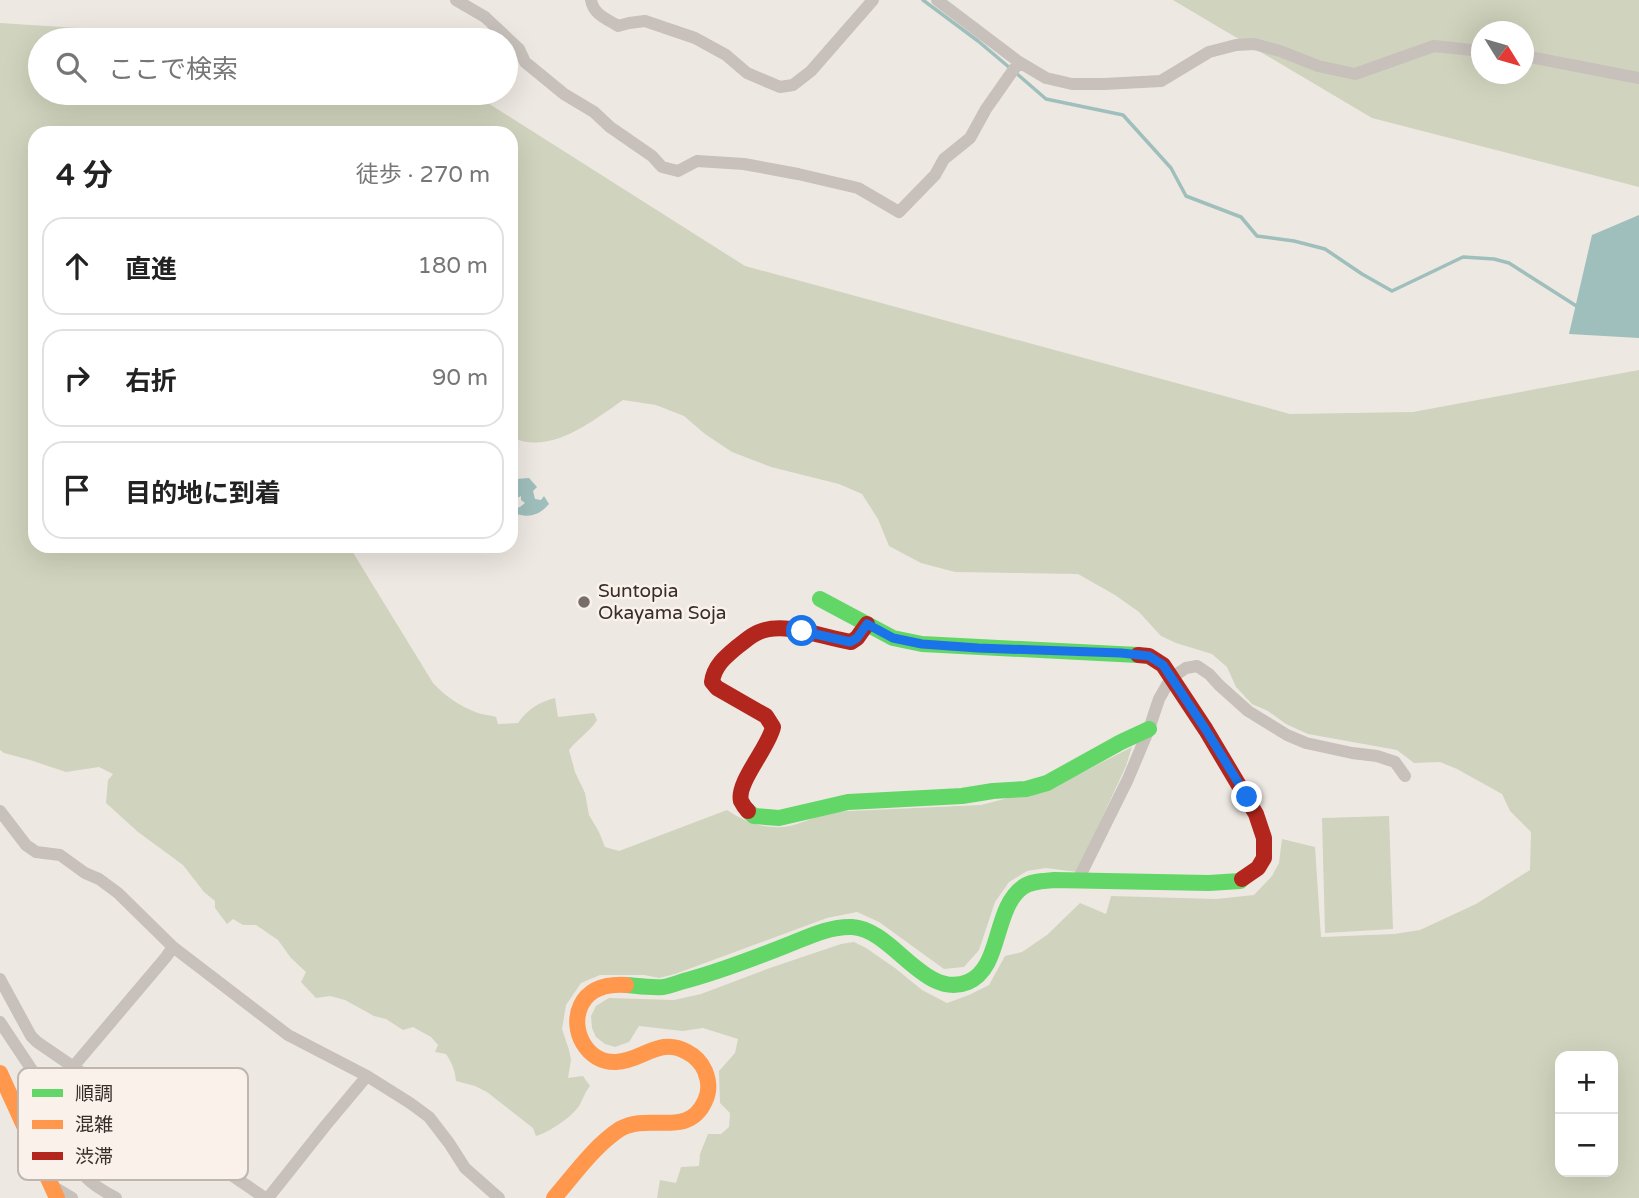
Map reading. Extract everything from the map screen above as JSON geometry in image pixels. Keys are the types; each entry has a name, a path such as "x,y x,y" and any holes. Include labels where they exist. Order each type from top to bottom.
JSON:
{"street":[{"path":"456,0 485,17 497,28"},
{"path":"592,0 591,4 597,13 618,26 645,21 695,38 726,55 747,73 780,87 793,85 811,71 873,0"},
{"path":"937,0 1019,62 1046,78 1072,84 1161,81 1209,52 1236,45 1254,44 1318,66 1355,74 1434,46 1471,50"},
{"path":"518,47 525,62 564,94 652,156 662,167 678,171 697,162 744,164 858,188 899,212 935,174 944,159 970,138 986,109 1019,62"},
{"path":"1534,59 1639,78"},
{"path":"554,1198 619,1129 632,1123 675,1124 689,1120 700,1111 708,1097 709,1081 695,1056 671,1044 653,1048 630,1060 611,1062 589,1051 582,1043 576,1022 579,1009 595,989 619,984 662,987 845,927 860,928 874,935 935,979 955,985 975,978 986,966 1011,899 1022,888 1044,881 1240,881 1258,868 1264,858 1264,838 1256,814 1163,665 1149,656 922,644 893,638 820,599"},
{"path":"867,624 857,638 850,642 802,631 776,628 762,630 728,655 712,674 712,682 717,688 766,716 773,727 771,736 741,791 741,801 754,816 779,818 848,802 962,796 1026,789 1047,783 1149,729"},
{"path":"1078,880 1113,811 1149,729 1159,699 1171,678 1186,668 1197,667 1209,674 1248,711 1287,735 1306,743 1377,756 1395,762 1405,776"},
{"path":"0,811 26,845 36,852 60,855 85,873 99,879 118,893 173,947 288,1035 410,1102 429,1118 465,1168 499,1198"},
{"path":"0,979 31,1036 74,1067 173,947"},
{"path":"0,1022 31,1068"},
{"path":"0,1073 18,1112"},
{"path":"240,1180 267,1198 367,1076"},
{"path":"88,1180 116,1198"},
{"path":"55,1192 72,1198"}],"green space":[{"path":"1173,0 1639,0 1639,187 1372,118"},
{"path":"0,23 78,28 28,28 28,105 491,105 745,266 1290,414 1413,412 1639,370 1639,1198 657,1198 660,1180 676,1183 681,1167 699,1166 700,1154 708,1134 721,1134 729,1127 730,1113 720,1103 719,1071 735,1053 738,1039 703,1028 683,1031 639,1026 629,1042 615,1047 605,1044 596,1037 591,1016 596,1006 609,998 674,1000 701,994 767,969 854,942 895,968 922,990 947,1003 989,985 1005,956 1022,952 1047,935 1080,903 1106,914 1111,896 1216,899 1254,895 1272,876 1279,863 1282,839 1315,847 1321,937 1394,934 1420,930 1476,904 1530,870 1531,832 1510,811 1502,794 1457,769 1440,762 1414,763 1397,750 1308,734 1286,724 1252,704 1236,687 1227,667 1212,654 1161,636 1139,612 1078,574 955,572 921,563 889,546 878,519 862,494 839,484 771,467 732,452 684,416 656,405 623,400 570,434 541,442 518,439 518,126 28,126 28,553 353,553 433,683 454,701 478,713 496,717 498,724 518,723 534,707 555,698 558,717 594,713 597,720 569,750 585,793 589,815 605,847 619,851 727,810 752,823 778,827 797,824 829,812 981,805 1058,785 1132,747 1126,766 1077,872 1046,868 1027,871 1009,882 995,902 979,950 964,967 944,969 879,922 857,912 827,918 675,974 659,978 644,975 600,975 581,983 566,1005 562,1029 571,1060 568,1078 583,1076 590,1086 571,1115 536,1136 533,1128 487,1092 456,1081 450,1060 446,1054 435,1052 438,1045 431,1037 413,1027 403,1030 345,1000 330,996 316,998 301,982 306,972 278,940 256,925 243,925 233,919 227,924 215,908 215,901 204,892 183,865 138,832 106,803 108,780 113,774 99,767 66,772 0,750"},
{"path":"1389,816 1393,929 1325,933 1322,818"}],"water":[{"path":"1639,215 1639,338 1569,334 1592,235"},
{"path":"529,478 537,487 533,491 535,499 541,500 544,496 549,504 532,515 518,514 518,507 525,503 521,496 518,498 518,479"}],"waterway":[{"path":"923,0 1010,68"},
{"path":"1016,73 1046,99 1123,115 1171,168 1186,196 1241,217 1257,236 1325,249 1392,291 1463,257 1494,259 1509,263 1578,307"}],"traffic: fast":[{"path":"820,599 893,638 922,644 1138,655"},
{"path":"748,811 754,816 779,818 848,802 962,796 1026,789 1047,783 1149,729"},
{"path":"626,985 668,986 735,965 818,933 852,927 881,939 923,973 952,985 968,982 979,975 987,964 1013,897 1030,884 1054,880 1209,883 1242,879"}],"traffic: slow":[{"path":"554,1198 593,1152 620,1129 631,1124 689,1119 698,1112 707,1097 705,1071 698,1060 687,1052 677,1048 659,1048 626,1061 616,1062 597,1057 583,1043 577,1025 585,999 594,990 626,985"},
{"path":"0,1073 18,1112"},
{"path":"49,1180 57,1198"}],"traffic: jam":[{"path":"748,811 741,801 743,785 773,727 766,716 717,688 712,682 718,667 724,658 750,637 769,629 805,631 851,642 867,624"},
{"path":"1138,655 1149,656 1163,665 1256,814 1264,838 1264,858 1258,868 1242,879"}],"place":[{"name":"Suntopia Okayama Soja","path":"584,602"}],"route":[{"path":"802,631 850,642 857,638 867,624 893,638 922,644 1149,656 1163,665 1247,797"}]}
